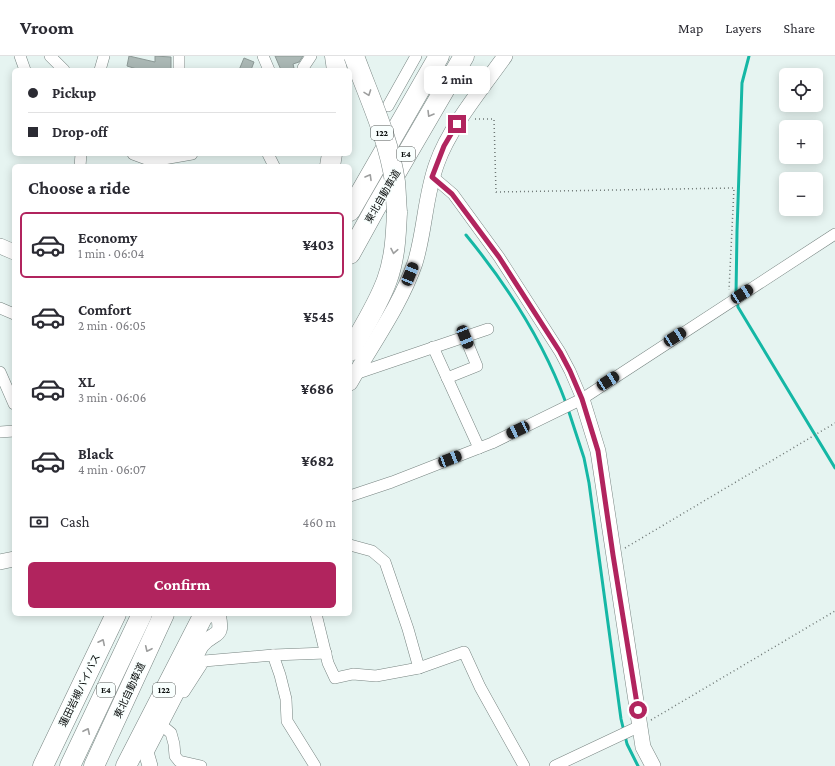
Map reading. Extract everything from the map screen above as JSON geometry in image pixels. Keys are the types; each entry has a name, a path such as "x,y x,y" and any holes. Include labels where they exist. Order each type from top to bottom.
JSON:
{"highway":[{"path":"335,56 337,68"},
{"name":"122","path":"352,347 388,278 396,237 397,212 394,181 389,156 382,132 354,56"},
{"name":"東北自動車道","path":"352,208 439,56"},
{"name":"東北自動車道","path":"352,250 464,56"},
{"name":"蓮田岩槻バイパス","path":"43,766 115,616"},
{"name":"東北自動車道","path":"70,766 141,616"},
{"name":"東北自動車道","path":"94,766 163,616"},
{"name":"122","path":"126,766 204,616"}],"street":[{"path":"50,56 62,68"},
{"path":"101,68 104,56"},
{"path":"179,56 179,68"},
{"path":"263,56 268,68"},
{"path":"388,106 416,56"},
{"path":"352,379 401,297 415,263 432,177 444,146 500,58"},
{"path":"138,156 152,161 181,156"},
{"path":"432,177 452,194 499,257 560,352 582,399 598,451 643,747 653,766"},
{"path":"352,495 392,482 479,448 582,399 728,302 835,234"},
{"path":"0,246 12,251"},
{"path":"0,308 12,313"},
{"path":"352,379 433,347 488,329"},
{"path":"447,378 477,366 465,337"},
{"path":"433,347 479,448"},
{"path":"0,372 12,399"},
{"path":"0,432 12,431"},
{"path":"352,546 372,551 385,562 408,629 419,668"},
{"path":"0,562 12,559"},
{"path":"150,766 146,752 201,646 220,630 221,627 218,616"},
{"path":"317,616 328,663 335,678 353,674 376,676 419,668 464,652 480,687 524,766"},
{"path":"163,719 175,707 204,661 273,655 326,653"},
{"path":"273,655 286,699 287,721 315,766"},
{"path":"163,719 174,744 175,756 179,761 201,766"},
{"path":"555,766 640,726"}],"path":[{"path":"464,113 476,120 494,119 496,192 734,188 728,302"},
{"path":"613,555 835,424"},
{"path":"640,726 835,612"}],"building":[{"path":"129,56 155,62 155,56 171,57 171,68 134,68 127,66"},
{"path":"275,56 303,56 299,62 293,64 294,68 280,68"},
{"path":"244,58 254,62 252,68 240,68"}],"waterway":[{"path":"736,295 742,83 749,56"},
{"path":"466,235 496,274 523,315 547,358 566,403"},
{"path":"737,301 738,307 835,468"},
{"path":"568,409 584,458 589,483 621,719 627,744 638,766"}],"route":[{"path":"457,124 444,146 436,163 432,177 452,194 499,257 560,352 582,399 598,451 638,710"}]}
